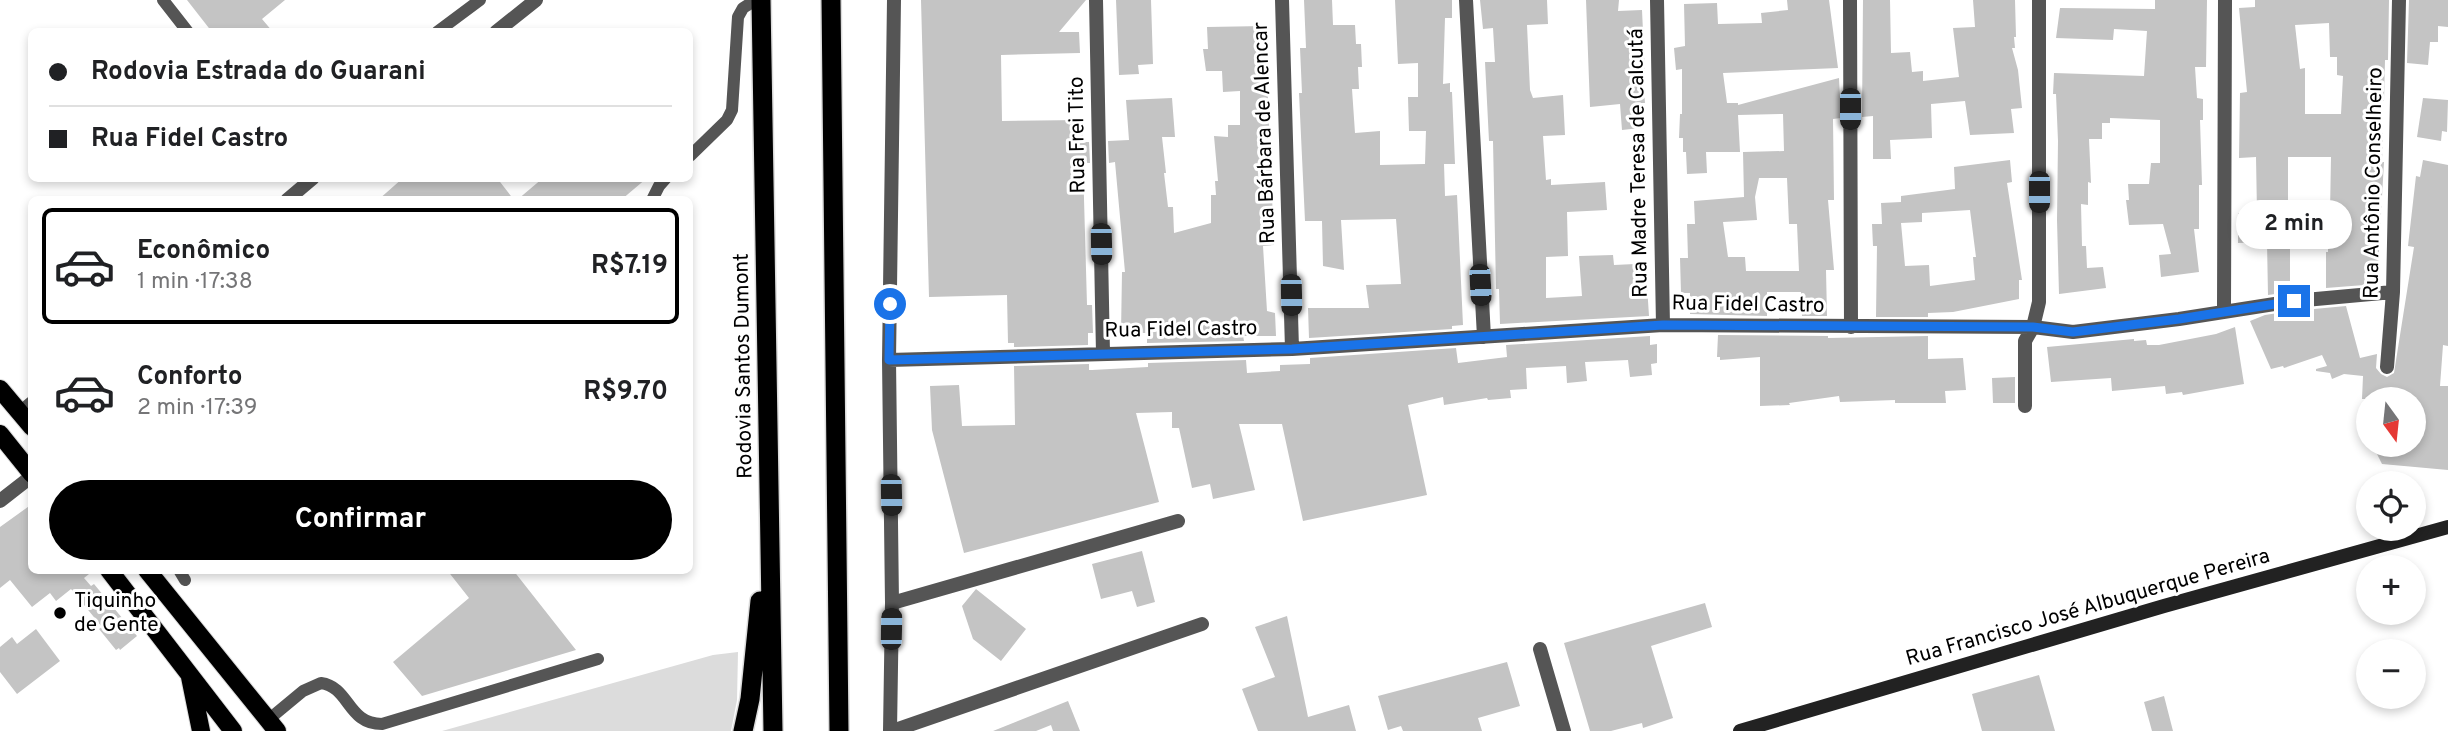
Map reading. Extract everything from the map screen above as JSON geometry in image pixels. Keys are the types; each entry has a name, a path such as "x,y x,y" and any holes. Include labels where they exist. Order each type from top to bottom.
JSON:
{"highway":[{"name":"Rodovia Santos Dumont","path":"758,0 773,731"},
{"path":"831,0 839,731"},
{"path":"743,731 753,673 768,513"}],"main road":[{"path":"0,389 26,408"},
{"path":"0,434 28,470"},
{"name":"Rua Francisco José Albuquerque Pereira","path":"1740,731 2165,606 2448,527"},
{"path":"112,574 233,731"},
{"path":"150,574 273,726"},
{"path":"188,670 201,731"}],"street":[{"path":"501,28 536,0"},
{"path":"894,0 889,360 891,731 1202,624"},
{"name":"Rua Frei Tito","path":"1096,0 1104,353"},
{"name":"Rua Bárbara de Alencar","path":"1282,0 1292,349"},
{"path":"1466,0 1483,337"},
{"name":"Rua Madre Teresa de Calcutá","path":"1657,0 1663,325"},
{"path":"1850,0 1851,327"},
{"path":"2025,406 2025,341 2033,327 2039,302 2039,0"},
{"path":"2224,310 2225,0"},
{"name":"Rua Antônio Conselheiro","path":"2387,368 2393,292 2399,0"},
{"path":"291,196 308,182"},
{"name":"Rua Fidel Castro","path":"889,360 1292,349 1663,325 2033,327 2073,332 2294,301 2393,292"},
{"path":"0,501 28,478"},
{"path":"892,603 1178,521"},
{"path":"1540,649 1564,731"}],"lane":[{"path":"163,0 185,28"},
{"path":"442,28 480,0"},
{"path":"693,150 727,120 732,110 738,17 743,8 758,0"},
{"path":"273,726 294,698 312,686 328,684 363,721 382,724 598,659"}],"shaded area":[{"path":"738,652 737,700 731,731 442,731 713,655"}],"building":[{"path":"187,0 285,0 262,19 270,28 209,28"},
{"path":"921,0 1086,0 1059,32 1079,32 1080,53 1001,55 1002,121 1082,120 1083,142 1089,142 1090,163 1083,163 1087,305 1092,305 1093,333 1088,333 1088,345 1014,347 1014,343 1008,343 1007,295 929,297"},
{"path":"1116,0 1151,0 1153,64 1138,65 1139,74 1119,75"},
{"path":"1304,0 1332,0 1333,25 1355,25 1356,44 1361,44 1362,67 1358,67 1359,89 1352,89 1355,133 1380,131 1380,165 1425,164 1426,131 1409,131 1408,97 1418,97 1418,63 1398,64 1395,0 1452,0 1452,18 1445,18 1443,84 1450,83 1452,92 1455,164 1444,164 1445,196 1457,195 1463,325 1452,326 1452,329 1309,338 1308,308 1369,308 1366,285 1401,284 1396,219 1341,220 1344,270 1323,266 1322,221 1305,221 1299,93 1302,93 1300,48 1306,48"},
{"path":"1480,0 1547,0 1548,24 1527,25 1530,90 1533,98 1563,95 1565,135 1543,136 1546,180 1551,179 1551,185 1605,182 1607,210 1567,212 1568,256 1546,257 1546,298 1582,296 1579,256 1613,255 1614,265 1635,264 1637,286 1647,286 1649,316 1500,324 1499,289 1496,289 1493,141 1489,141 1485,62 1495,62 1493,28 1483,29"},
{"path":"1586,0 1619,0 1618,11 1642,10 1645,103 1640,103 1640,128 1622,130 1620,104 1590,107"},
{"path":"1787,0 1829,0 1838,68 1723,73 1727,103 1738,105 1839,78 1841,118 1833,119 1834,200 1828,200 1834,270 1826,270 1827,316 1802,316 1801,292 1767,292 1767,316 1690,314 1690,293 1681,293 1680,258 1688,258 1687,224 1695,224 1694,201 1744,197 1743,152 1784,151 1783,114 1738,115 1740,152 1706,152 1707,173 1687,174 1683,138 1679,138 1682,69 1676,70 1674,48 1685,46 1684,4 1717,3 1718,24 1762,23 1761,13 1788,10","holes":["1759,178 1787,178 1789,224 1797,224 1799,271 1746,271 1745,257 1728,257 1723,222 1757,220 1755,197"]},
{"path":"1863,0 1890,0 1891,53 1910,52 1912,72 1923,71 1923,81 1959,77 1953,28 1975,27 1973,0 2015,0 2016,37 2015,48 2012,48 2018,70 2022,108 2011,109 2014,133 1970,135 1965,101 1931,104 1932,138 1890,140 1891,159 1873,159 1873,116 1862,117"},
{"path":"2155,0 2207,0 2206,67 2195,67 2197,98 2203,99 2203,120 2200,120 2202,185 2199,185 2199,229 2194,229 2199,272 2161,277 2159,255 2171,254 2163,224 2129,225 2126,200 2129,200 2128,184 2149,184 2151,163 2160,163 2160,120 2110,118 2110,123 2102,123 2102,139 2089,139 2091,183 2088,182 2088,205 2081,204 2082,246 2086,246 2087,268 2103,267 2106,288 2059,294 2058,141 2056,94 2053,94 2054,73 2144,76 2147,31 2114,29 2113,40 2056,38 2060,8 2155,9"},
{"path":"2255,0 2389,0 2384,101 2373,100 2373,132 2383,133 2384,162 2377,284 2326,288 2328,242 2290,242 2290,292 2268,295 2267,242 2238,243 2238,213 2257,213 2256,157 2239,158 2240,93 2247,92 2239,8 2255,7","holes":["2329,23 2330,57 2337,57 2337,75 2343,76 2341,114 2305,114 2305,68 2300,69 2295,25","2288,157 2331,157 2330,213 2288,213"]},
{"path":"2409,0 2448,0 2448,27 2438,26 2438,42 2430,42 2428,65 2407,63"},
{"path":"1265,26 1274,245 1263,246 1267,311 1275,313 1276,336 1243,336 1244,341 1147,343 1147,333 1121,333 1122,272 1125,272 1115,162 1109,163 1108,141 1129,140 1126,100 1172,98 1175,137 1162,137 1168,207 1173,207 1174,233 1211,223 1211,195 1216,195 1215,181 1218,181 1214,136 1228,137 1228,125 1240,125 1240,91 1223,92 1222,71 1206,71 1203,49 1208,49 1207,27"},
{"path":"2423,98 2448,100 2447,132 2442,131 2441,141 2417,137"},
{"path":"2010,160 2012,182 2007,183 2022,280 2019,280 2019,299 1953,312 1928,313 1928,317 1876,317 1877,246 1873,246 1872,224 1882,224 1881,203 1901,202 1901,196 1955,189 1954,167","holes":["1970,210 1976,257 1973,257 1975,280 1930,286 1929,265 1905,266 1901,223 1922,222 1922,213"]},
{"path":"2423,160 2448,165 2448,346 2443,345 2440,386 2448,386 2448,470 2382,464 2378,457 2426,457 2426,387 2363,387 2363,376 2344,374 2332,379 2330,373 2316,371 2327,366 2322,355 2284,368 2271,369 2250,321 2265,315 2291,311 2291,317 2314,309 2346,306 2360,358 2377,354 2376,368 2381,374 2387,377 2394,373 2414,247 2408,246 2416,176 2420,177"},
{"path":"398,182 500,182 511,196 383,196"},
{"path":"538,182 642,182 626,196 522,196"},
{"path":"2235,327 2244,384 2183,395 2182,392 2166,394 2165,386 2112,391 2111,378 2051,382 2047,347 2134,339 2146,340 2147,345 2159,345 2216,334"},
{"path":"1718,335 1828,338 1928,336 1928,359 1963,358 1966,390 1945,391 1946,403 1895,403 1895,400 1840,402 1839,396 1789,403 1790,405 1760,406 1760,357 1720,360 1720,357 1717,357"},
{"path":"1650,336 1650,345 1657,344 1657,363 1651,364 1652,375 1630,377 1628,360 1585,362 1587,381 1567,383 1566,366 1526,368 1527,389 1510,390 1511,398 1487,398 1444,405 1443,397 1408,405 1427,495 1303,521 1282,424 1239,424 1255,490 1213,499 1210,484 1192,488 1179,428 1172,428 1172,412 1136,413 1159,502 964,553 932,430 930,386 959,385 962,426 1015,425 1014,366 1089,364 1089,370 1092,370 1148,367 1148,363 1246,360 1247,373 1280,371 1280,365 1310,364 1310,358 1456,348 1458,363 1507,357 1506,345"},
{"path":"2015,377 2015,403 1993,403 1992,378"},
{"path":"28,507 28,574 89,574 84,578 91,586 94,584 137,636 120,650 116,650 99,629 102,627 71,589 56,601 50,593 32,607 10,580 0,588 0,527"},
{"path":"1142,551 1155,602 1137,607 1132,591 1101,599 1092,564"},
{"path":"450,574 516,574 576,650 422,696 393,662 469,598"},
{"path":"976,589 1026,629 1001,661 973,639 962,606"},
{"path":"1705,603 1712,627 1651,646 1673,718 1643,728 1642,723 1611,731 1590,731 1564,643"},
{"path":"1287,616 1308,717 1349,705 1356,731 1258,731 1242,689 1275,677 1255,627"},
{"path":"36,629 60,661 17,694 0,672 0,647 12,637 17,644"},
{"path":"1507,662 1520,706 1478,718 1482,731 1403,731 1401,726 1388,730 1378,696"},
{"path":"2039,675 2055,731 1982,731 1972,694"},
{"path":"2164,696 2173,731 2152,731 2144,702"},
{"path":"1068,701 1080,731 1053,731 1051,725 1036,731 993,731"}],"place":[{"name":"Tiquinho de Gente","path":"60,613"}],"route":[{"path":"890,304 889,360 1292,349 1663,325 2033,327 2073,332 2294,301"}]}
